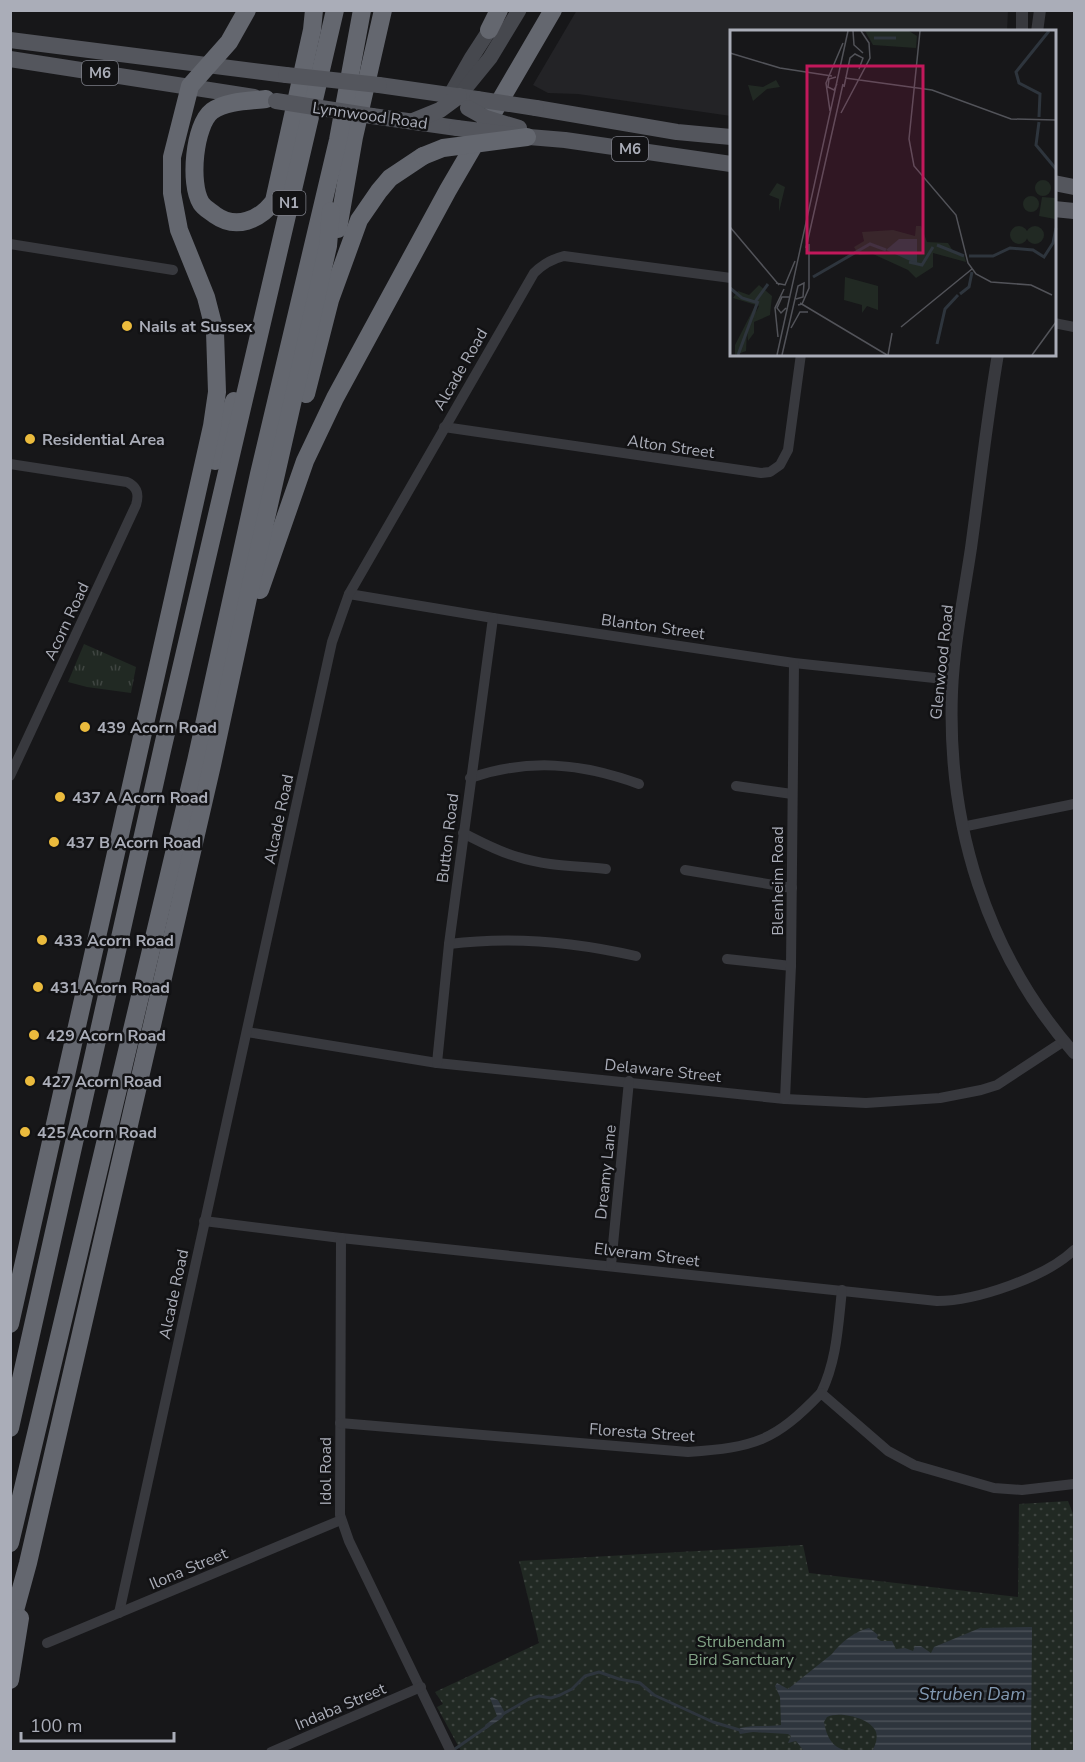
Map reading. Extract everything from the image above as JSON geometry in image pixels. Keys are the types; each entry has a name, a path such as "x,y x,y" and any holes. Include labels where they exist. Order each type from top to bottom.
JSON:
{"highway":[{"path":"10,1324 212,426 217,392 217,351 211,312 179,230 172,193 172,157 190,86 229,42 247,10"},
{"path":"271,100 223,106 205,117 196,146 195,173 198,196 207,210 223,220 248,221 260,216 274,201 312,30 314,10"},
{"name":"N1","path":"10,1428 163,746 335,10"},
{"name":"N1","path":"10,1543 196,761 259,474 338,140 362,10"},
{"path":"330,300 340,214 354,137 383,10"},
{"path":"489,30 501,10"},
{"path":"212,765 259,592 305,461 335,398 448,190 553,10"},
{"path":"251,584 303,405 330,300 359,220 390,178 423,156 443,148 530,136"},
{"path":"10,1629 28,1563 212,765 328,246 338,140"},
{"path":"171,603 274,272"},
{"path":"10,1680 28,1563"}],"main road":[{"path":"412,122 462,99 519,10"},
{"path":"462,99 489,30"},
{"name":"Lynnwood Road","path":"10,40 206,66 380,85 677,132 730,137"},
{"name":"Lynnwood Road","path":"10,59 412,122 565,140 730,164"},
{"path":"462,99 486,118 530,136"},
{"path":"677,132 730,145"},
{"path":"1055,183 1074,187"},
{"path":"1055,208 1074,211"}],"street":[{"path":"1022,10 1022,30"},
{"path":"1037,30 1040,10"},
{"path":"10,244 173,270"},
{"name":"Alcade Road","path":"119,1613 332,642 349,594 534,273 548,261 564,256 578,257 730,278"},
{"path":"1055,323 1074,327"},
{"name":"Alton Street","path":"444,427 761,473 780,465 788,450 801,356"},
{"name":"Glenwood Road","path":"998,356 953,680 951,738 955,781 962,827 976,882 1001,942 1013,966 1074,1053"},
{"name":"Acorn Road","path":"10,464 128,482 137,491 136,505 12,769"},
{"name":"Blanton Street","path":"349,594 794,663 953,680"},
{"name":"Button Road","path":"437,1063 470,777 493,618"},
{"name":"Blenheim Road","path":"785,1099 791,966 794,663"},
{"path":"470,777 494,770 528,765 557,765 618,776 639,784"},
{"path":"736,786 792,794"},
{"path":"962,827 1074,804"},
{"path":"463,833 520,858 606,868"},
{"path":"685,870 792,888"},
{"path":"449,944 472,941 555,942 636,956"},
{"path":"727,959 791,966"},
{"name":"Delaware Street","path":"247,1032 437,1063 785,1099 866,1103 940,1098 997,1085 1064,1041"},
{"name":"Dreamy Lane","path":"611,1265 629,1082"},
{"name":"Elveram Street","path":"204,1221 340,1238 937,1301 964,1299 1044,1271 1065,1259 1074,1250"},
{"name":"Idol Road","path":"340,1238 338,1502 341,1520 451,1752"},
{"path":"842,1290 835,1356 821,1393 888,1451 914,1465 1001,1489 1074,1484"},
{"name":"Floresta Street","path":"340,1423 688,1452 746,1445 767,1438 791,1422 821,1393"},
{"name":"Ilona Street","path":"47,1643 341,1520"},
{"name":"Indaba Street","path":"271,1752 421,1688"}],"shaded area":[{"path":"577,10 1008,10 1007,30 730,30 730,116 578,94 548,93 533,85"}],"green space":[{"path":"84,644 136,667 131,693 68,682"},
{"name":"Strubendam Bird Sanctuary","path":"1068,1501 1074,1516 1074,1751 461,1751 437,1707 443,1704 435,1692 539,1643 519,1561 803,1545 809,1573 1018,1597 1019,1504"}],"water":[{"name":"Struben Dam","path":"1032,1627 1031,1751 872,1751 877,1737 873,1727 846,1715 832,1715 824,1722 827,1733 835,1746 851,1751 804,1751 796,1741 788,1743 791,1736 788,1734 753,1732 740,1734 739,1732 740,1728 745,1727 781,1725 780,1697 775,1686 777,1683 788,1689 832,1654 848,1638 869,1628 878,1635 877,1638 881,1641 892,1641 896,1649 905,1648 913,1651 915,1646 921,1646 931,1653 934,1647 980,1628"},
{"path":"490,1698 498,1700 505,1713 502,1718 486,1729 485,1725 497,1716"}],"waterway":[{"path":"503,1714 529,1699 539,1696 551,1698 560,1695 572,1689 585,1676 599,1672 640,1683 654,1695 713,1722 743,1731"},
{"path":"452,1751 488,1726"}],"place":[{"name":"Nails at Sussex","path":"127,326"},
{"name":"Residential Area","path":"30,439"},
{"name":"439 Acorn Road","path":"85,727"},
{"name":"437 A Acorn Road","path":"60,797"},
{"name":"437 B Acorn Road","path":"54,842"},
{"name":"433 Acorn Road","path":"42,940"},
{"name":"431 Acorn Road","path":"38,987"},
{"name":"429 Acorn Road","path":"34,1035"},
{"name":"427 Acorn Road","path":"30,1081"},
{"name":"425 Acorn Road","path":"25,1132"}]}
